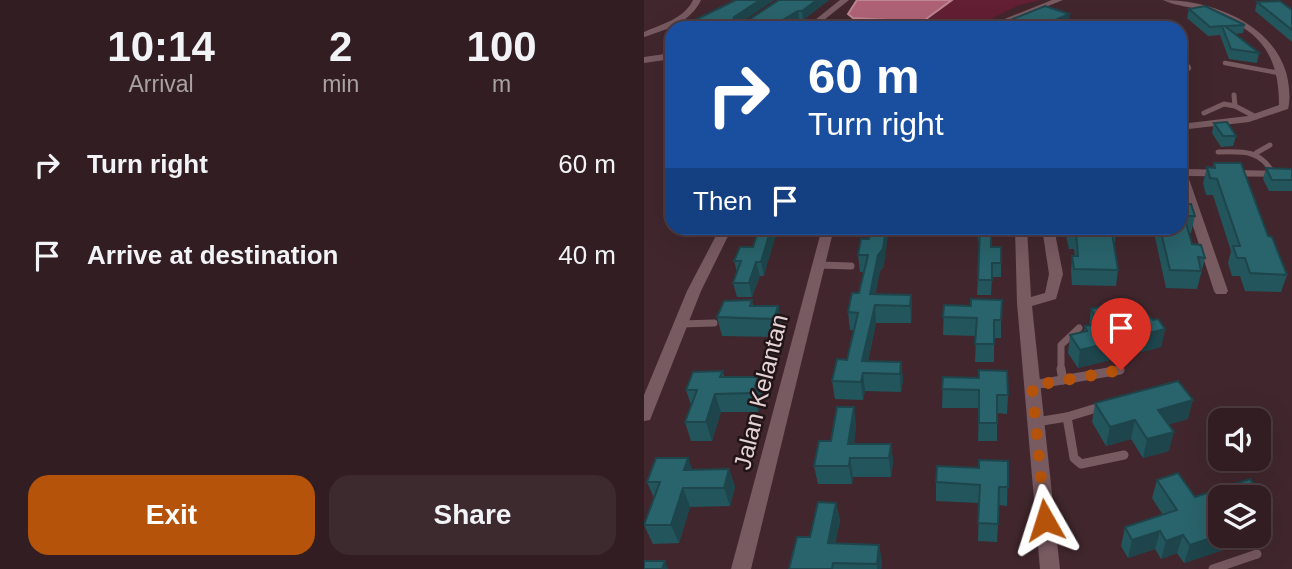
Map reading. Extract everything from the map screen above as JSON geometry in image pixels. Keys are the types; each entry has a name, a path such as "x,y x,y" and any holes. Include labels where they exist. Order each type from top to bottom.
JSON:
{"street":[{"path":"674,21 692,10 697,0"},
{"path":"819,21 845,0"},
{"path":"1004,21 1059,0"},
{"path":"1172,1 1234,18 1261,33 1276,48 1289,87 1289,97 1284,107 1256,117 1187,127"},
{"path":"644,35 665,25"},
{"path":"644,60 665,57"},
{"path":"1187,171 1292,174"},
{"path":"1187,191 1221,291"},
{"path":"644,415 681,324 723,235"},
{"name":"Jalan Kelantan","path":"741,569 826,235"},
{"path":"1021,235 1024,303 1050,569"},
{"path":"1024,303 1051,296 1056,274 1049,235"}],"lane":[{"path":"1225,64 1284,74"},
{"path":"1234,95 1235,106"},
{"path":"1204,113 1224,104 1235,106 1256,117"},
{"path":"1255,153 1270,145"},
{"path":"1218,152 1246,150 1255,153 1263,156 1274,173"},
{"path":"819,265 851,266"},
{"path":"681,324 714,323"},
{"path":"1063,380 1058,350 1065,337 1079,328"},
{"path":"1032,386 1121,370"},
{"path":"1035,422 1066,417 1117,402"},
{"path":"1066,417 1074,458 1081,464 1125,455"},
{"path":"1213,569 1257,554"}],"shaded area":[{"path":"857,0 952,0 923,21 853,18 848,14"},
{"path":"952,0 1040,0 1019,5 988,21 923,21"}],"building":[{"path":"736,0 760,0 734,17 733,21 695,20"},
{"path":"779,0 817,0 781,21 747,21"},
{"path":"1280,1 1292,10 1292,30 1257,2"},
{"path":"1045,6 1069,14 1053,21 1008,21"},
{"path":"1205,6 1245,25 1225,26 1259,53 1231,49 1222,26 1210,27 1189,9"},
{"path":"1227,122 1236,136 1223,136 1214,123"},
{"path":"1214,163 1241,163 1268,236 1272,237 1287,275 1250,273 1245,258 1237,258 1233,246 1240,246 1217,179 1210,178 1207,167 1215,168"},
{"path":"1266,168 1292,169 1292,180 1272,180"},
{"path":"1187,204 1191,204 1195,216 1187,216"},
{"path":"1187,226 1192,244 1201,245 1205,258 1198,257 1201,271 1170,270 1162,235 1187,235"},
{"path":"757,235 769,235 761,262 756,262 749,283 733,283 741,261 734,261 740,247 753,247"},
{"path":"870,235 885,235 870,294 911,295 910,306 875,305 862,361 901,362 900,374 863,373 861,382 832,381 837,359 847,360 858,313 848,312 852,293 859,293 868,255 858,255 861,239 869,239"},
{"path":"980,235 991,235 991,247 1001,247 1001,263 992,263 992,280 978,280"},
{"path":"1076,235 1112,235 1118,270 1074,269 1072,256 1078,256"},
{"path":"971,299 1002,300 1001,320 994,320 994,344 975,344 977,318 943,317 944,305 971,306"},
{"path":"752,300 750,306 778,306 774,319 717,317 724,301"},
{"path":"1107,305 1116,318 1146,313 1153,320 1158,319 1165,329 1080,350 1070,335 1087,331 1085,326 1099,323 1091,309"},
{"path":"979,370 1007,371 1008,395 997,395 997,423 979,423 979,390 942,389 943,377 979,378"},
{"path":"723,371 720,377 758,377 753,393 715,394 706,422 685,422 697,390 686,390 693,372"},
{"path":"1178,381 1193,400 1158,410 1174,432 1147,439 1135,420 1110,427 1095,403"},
{"path":"837,407 854,407 848,444 891,444 889,458 850,458 849,466 814,466 819,441 831,441"},
{"path":"656,458 688,458 684,470 729,469 724,488 683,488 671,525 644,525 660,482 647,482"},
{"path":"979,460 1008,461 1008,487 999,487 998,524 978,523 980,485 936,482 937,466 979,468"},
{"path":"1178,473 1195,497 1208,493 1208,539 1190,545 1183,535 1166,541 1160,531 1132,540 1125,527 1177,510 1157,480"},
{"path":"1250,479 1255,485 1232,485"},
{"path":"818,502 836,503 828,543 879,545 877,564 833,563 832,569 789,569 797,537 810,537"},
{"path":"644,561 665,561 662,569 644,569"}],"route":[{"path":"1045,520 1032,386 1121,370"}]}
